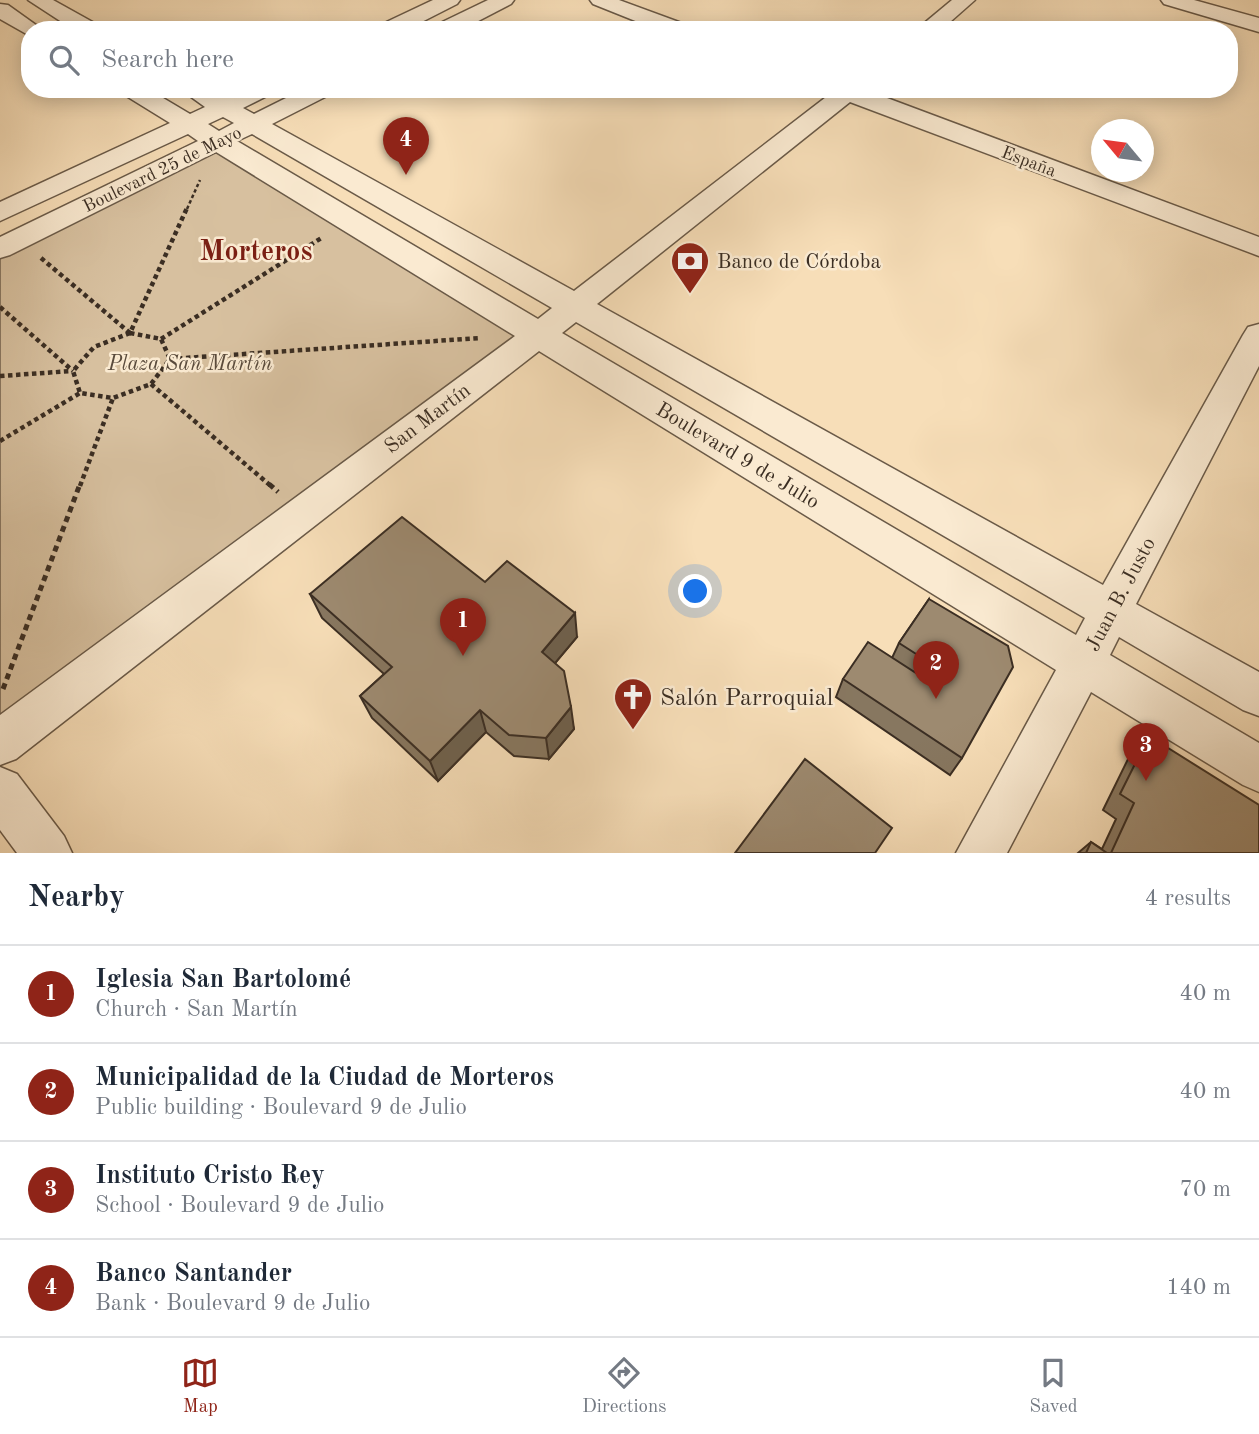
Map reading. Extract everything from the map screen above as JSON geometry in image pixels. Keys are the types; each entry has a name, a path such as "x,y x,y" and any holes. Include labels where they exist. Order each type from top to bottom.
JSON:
{"street":[{"path":"38,0 74,21"},
{"path":"407,21 450,0"},
{"path":"461,21 504,0"},
{"path":"600,0 656,21"},
{"path":"938,21 965,0"},
{"path":"1171,0 1259,25"},
{"path":"1226,0 1259,9"},
{"path":"0,10 21,23"},
{"name":"Boulevard 9 de Julio","path":"146,98 1259,769"},
{"path":"207,98 1259,695"},
{"name":"Boulevard 25 de Mayo","path":"0,213 244,98"},
{"name":"Boulevard 25 de Mayo","path":"10,244 305,98"},
{"name":"San Martín","path":"0,743 537,335 835,98"},
{"name":"España","path":"866,98 1259,247"},
{"name":"Juan B. Justo","path":"981,853 1259,335"},
{"path":"0,791 47,853"}],"path":[{"path":"130,334 217,141"},
{"path":"0,376 73,371 94,346 130,334 161,339 350,221"},
{"path":"10,244 130,334"},
{"path":"0,307 73,371 80,393"},
{"path":"0,441 80,393 113,398 150,384 170,359 537,335"},
{"path":"161,339 170,359"},
{"path":"150,384 302,513"},
{"path":"0,698 113,398"}],"green space":[{"name":"Plaza San Martín","path":"217,141 538,335 0,743 0,249"}],"building":[{"path":"402,517 485,582 507,561 575,613 542,652 564,671 571,707 546,738 509,735 480,710 430,761 360,696 392,667 310,594"},
{"path":"929,599 1008,646 1013,667 962,758 843,679 868,642 930,682 938,668 899,643"},
{"path":"1149,736 1259,805 1259,853 1111,853 1134,803 1120,794"},
{"path":"805,759 892,828 875,853 735,853"},
{"path":"1091,842 1107,853 1086,853"}],"place":[{"name":"Banco Santander","path":"406,175"},
{"name":"Banco de Córdoba","path":"690,295"},
{"name":"Iglesia San Bartolomé","path":"463,656"},
{"name":"Municipalidad de la Ciudad de Morteros","path":"936,699"},
{"name":"Salón Parroquial","path":"633,731"},
{"name":"Instituto Cristo Rey","path":"1146,781"}],"district":[{"name":"Morteros","path":"256,250"}]}
